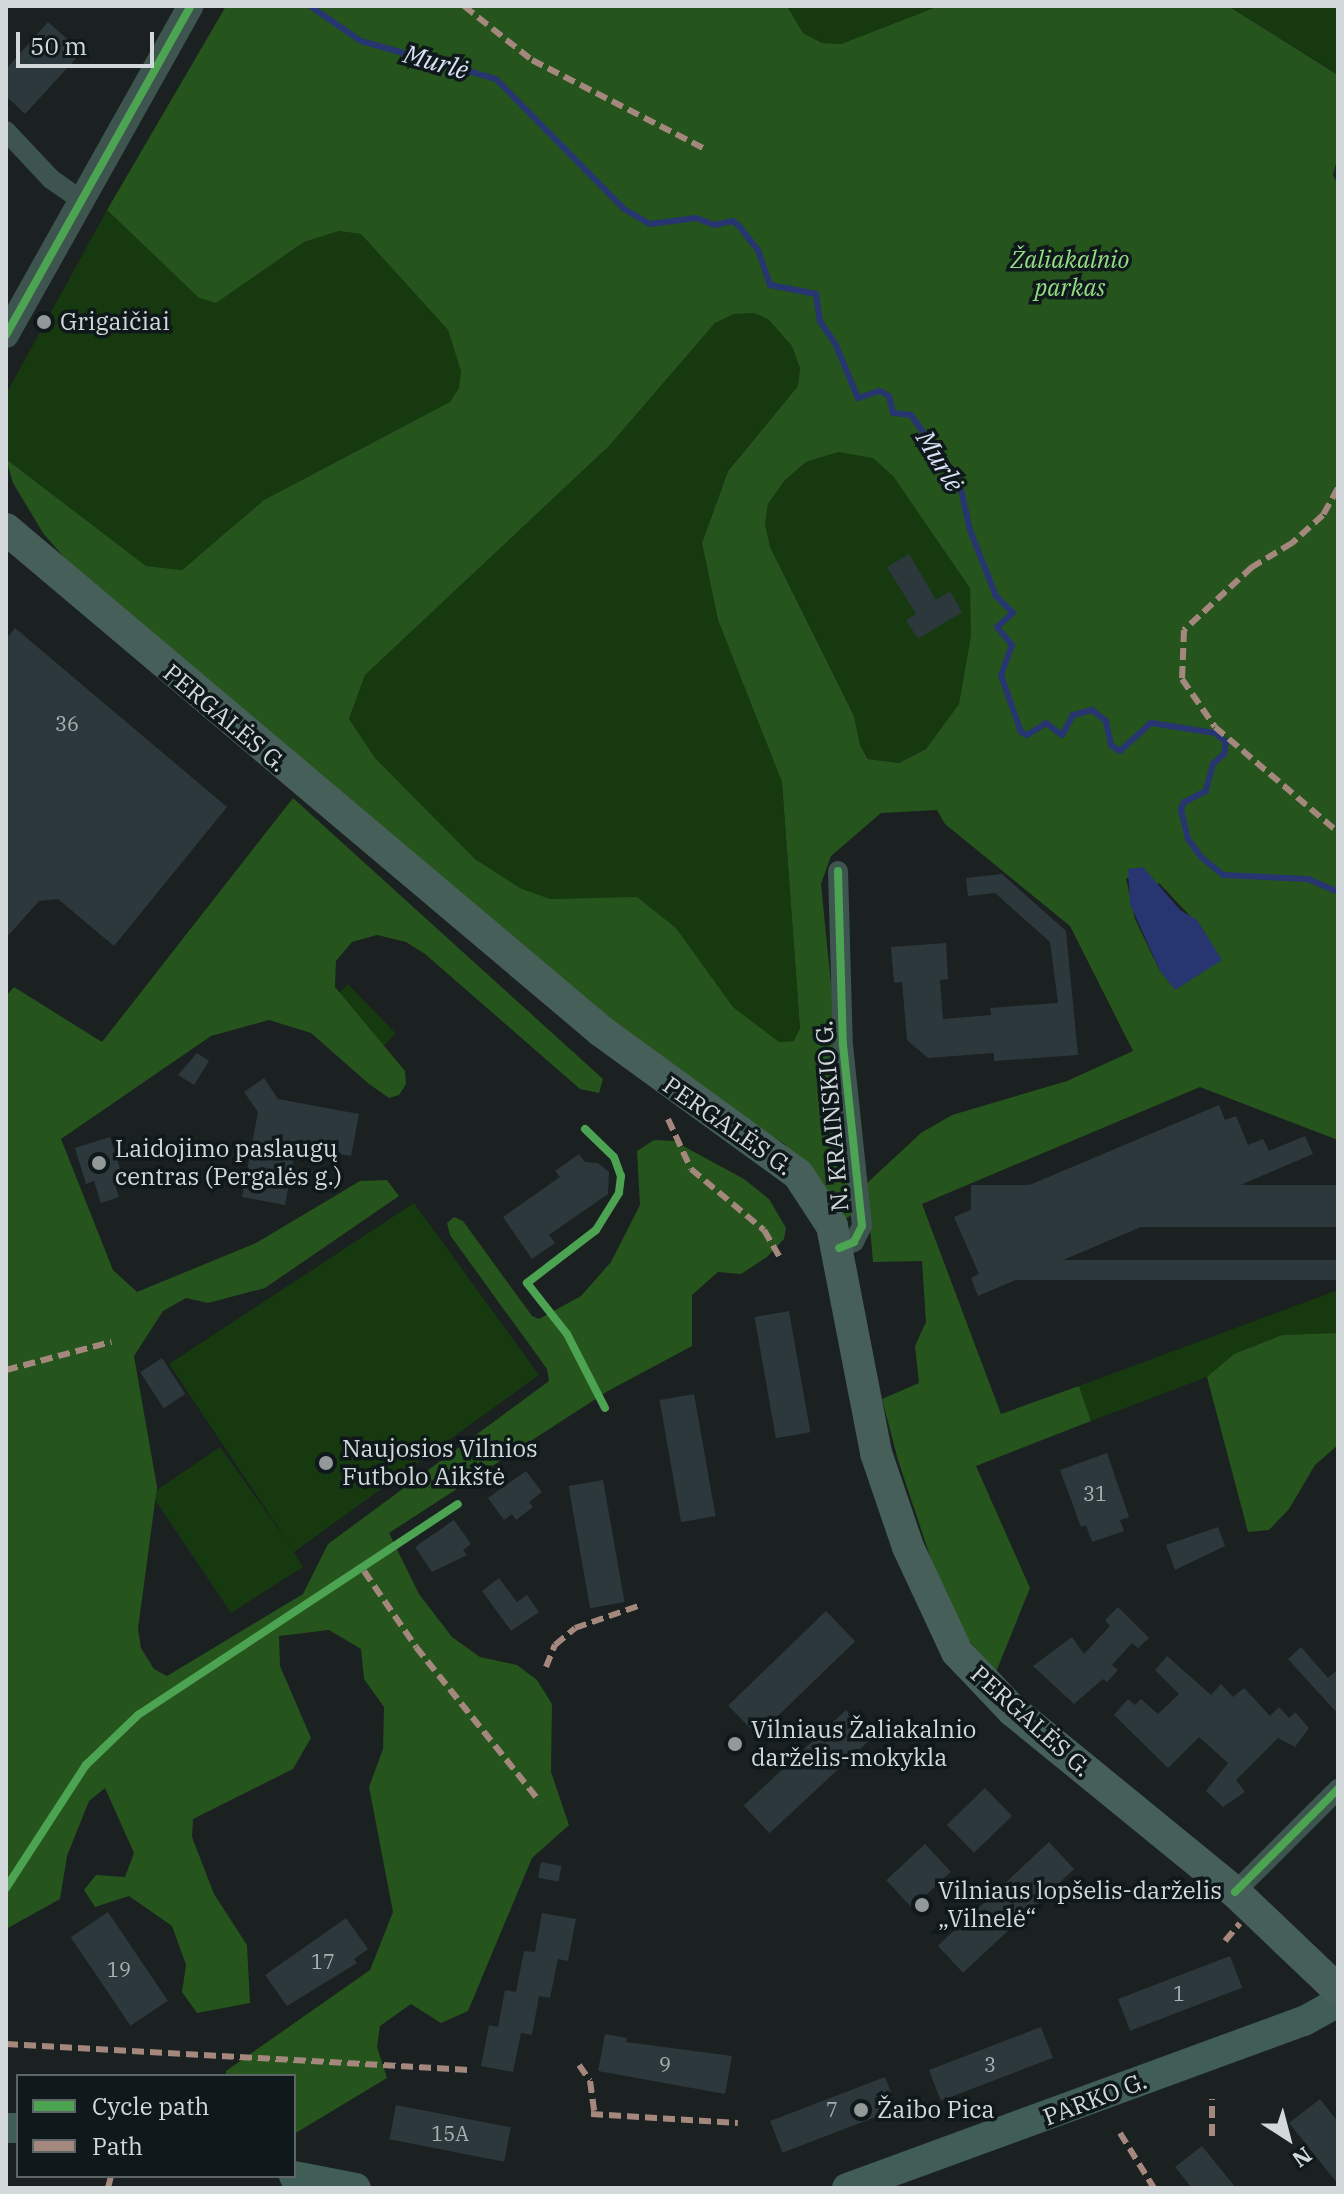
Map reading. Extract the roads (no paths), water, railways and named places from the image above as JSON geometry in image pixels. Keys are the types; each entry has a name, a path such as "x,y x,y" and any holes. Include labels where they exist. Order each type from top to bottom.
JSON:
{"main road":[{"name":"PERGALĖS G.","path":"12,532 613,1041 798,1174 824,1207 839,1248 876,1453 945,1633 1012,1710 1235,1892 1338,1990"},
{"name":"PARKO G.","path":"847,2188 1304,2021 1338,2002"},
{"path":"296,2176 356,2188"}],"street":[{"path":"9,333 80,199 191,6"},
{"path":"6,131 51,179 80,199"},
{"name":"N. KRAINSKIO G.","path":"838,871 843,1045 862,1226 854,1242 839,1248"},
{"path":"1235,1892 1338,1789"}],"water":[{"path":"1143,867 1180,910 1197,920 1222,960 1175,990 1160,971 1130,904 1128,869"}],"waterway":[{"name":"Murlė","path":"310,6 361,41 496,79 624,209 650,224 696,218 714,225 733,221 739,226 758,250 770,285 816,294 820,321 835,343 858,398 880,391 889,396 893,413 911,415 960,485 970,530 996,596 1013,613 997,627 1012,645 1001,675 1021,732 1027,735 1046,723 1062,735 1073,715 1092,710 1106,721 1111,745 1120,751 1151,723 1215,733 1226,742 1224,754 1213,764 1206,791 1184,802 1181,809 1188,839 1201,857 1223,875 1308,879 1338,892"}],"place":[{"name":"Grigaičiai","path":"44,322"},
{"name":"Laidojimo paslaugų centras (Pergalės g.)","path":"99,1163"},
{"name":"Naujosios Vilnios Futbolo Aikštė","path":"326,1463"},
{"name":"Vilniaus Žaliakalnio darželis-mokykla","path":"735,1744"},
{"name":"Vilniaus lopšelis-darželis „Vilnelė“","path":"922,1905"},
{"name":"Žaibo Pica","path":"861,2110"}],"park label":[{"name":"Žaliakalnio parkas","path":"1070,274"}]}
